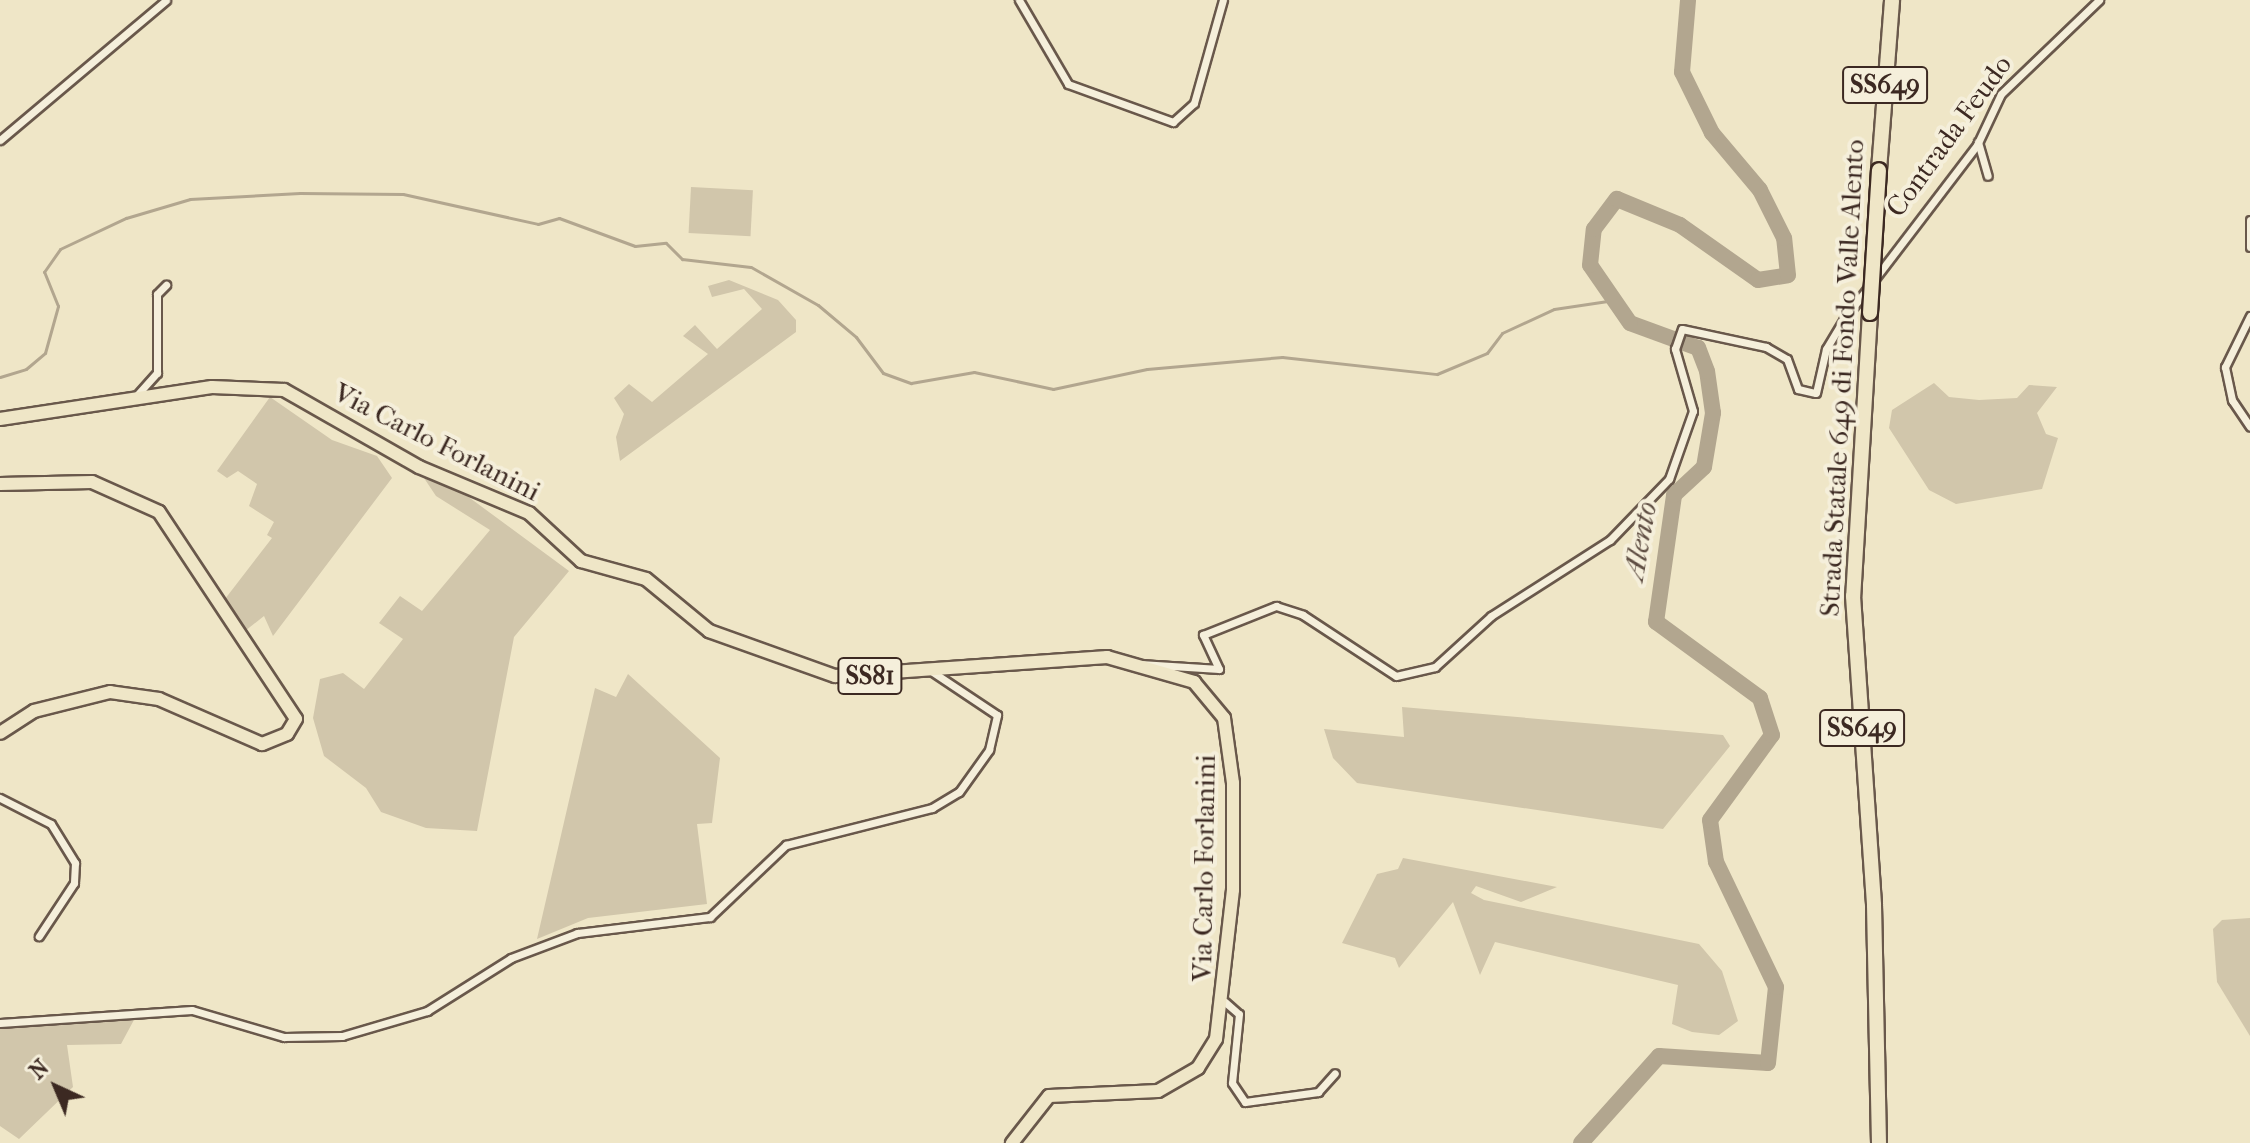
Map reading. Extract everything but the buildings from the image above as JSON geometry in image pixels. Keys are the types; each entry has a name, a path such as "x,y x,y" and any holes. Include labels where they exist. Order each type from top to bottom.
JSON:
{"highway":[{"name":"Strada Statale 649 di Fondo Valle Alento","path":"1879,1143 1874,905 1853,596 1892,0"}],"main road":[{"name":"Via Carlo Forlanini","path":"0,419 137,395 240,385 284,390 419,467 529,513 581,561 646,579 709,631 835,676 923,667 1107,657 1140,664 1203,689 1228,730 1235,820 1225,1002 1207,1055 1180,1081 1125,1097 1049,1096 1012,1143"},
{"path":"0,484 92,482 159,512 296,719 279,740 262,744 159,699 110,692 34,711 0,733"}],"street":[{"path":"0,140 166,0"},
{"path":"1019,0 1068,84 1173,122 1194,103 1223,0"},
{"name":"Contrada Feudo","path":"1140,664 1219,669 1203,635 1276,606 1303,615 1396,676 1422,675 1491,616 1610,540 1651,503 1686,442 1693,411 1675,349 1682,329 1766,347 1787,359 1809,396 1844,319 1978,142 2011,80 2099,0"},
{"path":"1978,142 1988,176"},
{"path":"2250,220 2250,247"},
{"path":"137,395 157,373 157,294 166,285"},
{"path":"2250,316 2225,367 2232,400 2250,427"},
{"path":"0,1023 192,1010 284,1037 342,1036 427,1011 511,958 577,933 710,917 786,845 932,808 973,776 997,715 923,667"},
{"path":"0,798 51,824 75,863 74,883 39,936"},
{"path":"1225,1002 1239,1014 1232,1083 1245,1102 1318,1092 1335,1073"}],"shaded area":[{"path":"691,187 753,190 751,236 689,233"},
{"path":"729,280 778,300 796,320 796,332 620,461 616,437 624,414 614,398 629,384 652,402 708,354 683,336 695,325 717,349 762,309 744,289 712,297 708,286"},
{"path":"1934,383 1949,397 1979,400 2017,398 2029,385 2057,387 2037,413 2046,434 2058,438 2042,489 1956,504 1929,490 1889,428 1892,410"},
{"path":"270,397 332,440 377,456 392,478 273,636 264,616 245,631 225,599 272,538 267,535 274,522 249,506 257,484 238,471 227,478 217,471"},
{"path":"424,478 455,487 569,571 514,637 477,831 426,828 381,812 366,788 324,756 313,718 320,679 343,673 364,689 403,639 379,623 400,596 422,611 490,530 436,496"},
{"path":"628,674 720,758 712,823 697,824 707,904 588,918 537,939 595,688 616,697"},
{"path":"1402,707 1723,735 1730,746 1663,829 1357,783 1333,758 1324,729 1404,737"},
{"path":"1403,858 1557,887 1521,902 1476,886 1471,893 1484,900 1699,944 1722,971 1738,1021 1719,1035 1692,1032 1672,1024 1678,985 1495,942 1480,975 1453,902 1399,968 1395,958 1342,943 1377,874 1398,869"},
{"path":"2250,918 2250,1036 2217,982 2213,929 2222,920"},
{"path":"135,1018 121,1044 67,1045 73,1087 19,1139 0,1126 0,1027"}],"waterway":[{"name":"Alento","path":"1581,1143 1659,1056 1768,1063 1776,987 1716,862 1710,820 1772,735 1760,698 1656,622 1674,495 1704,467 1713,413 1707,371 1698,348 1630,323 1590,265 1594,229 1617,199 1680,225 1758,280 1788,275 1784,238 1760,190 1712,133 1682,72 1688,0"},
{"path":"0,377 26,369 45,353 58,306 44,272 60,249 126,218 190,199 300,193 403,194 538,224 559,218 635,246 666,243 682,259 751,267 818,305 856,337 883,373 911,383 974,372 1053,389 1147,369 1282,357 1437,374 1487,353 1502,333 1554,309 1614,300"}]}
